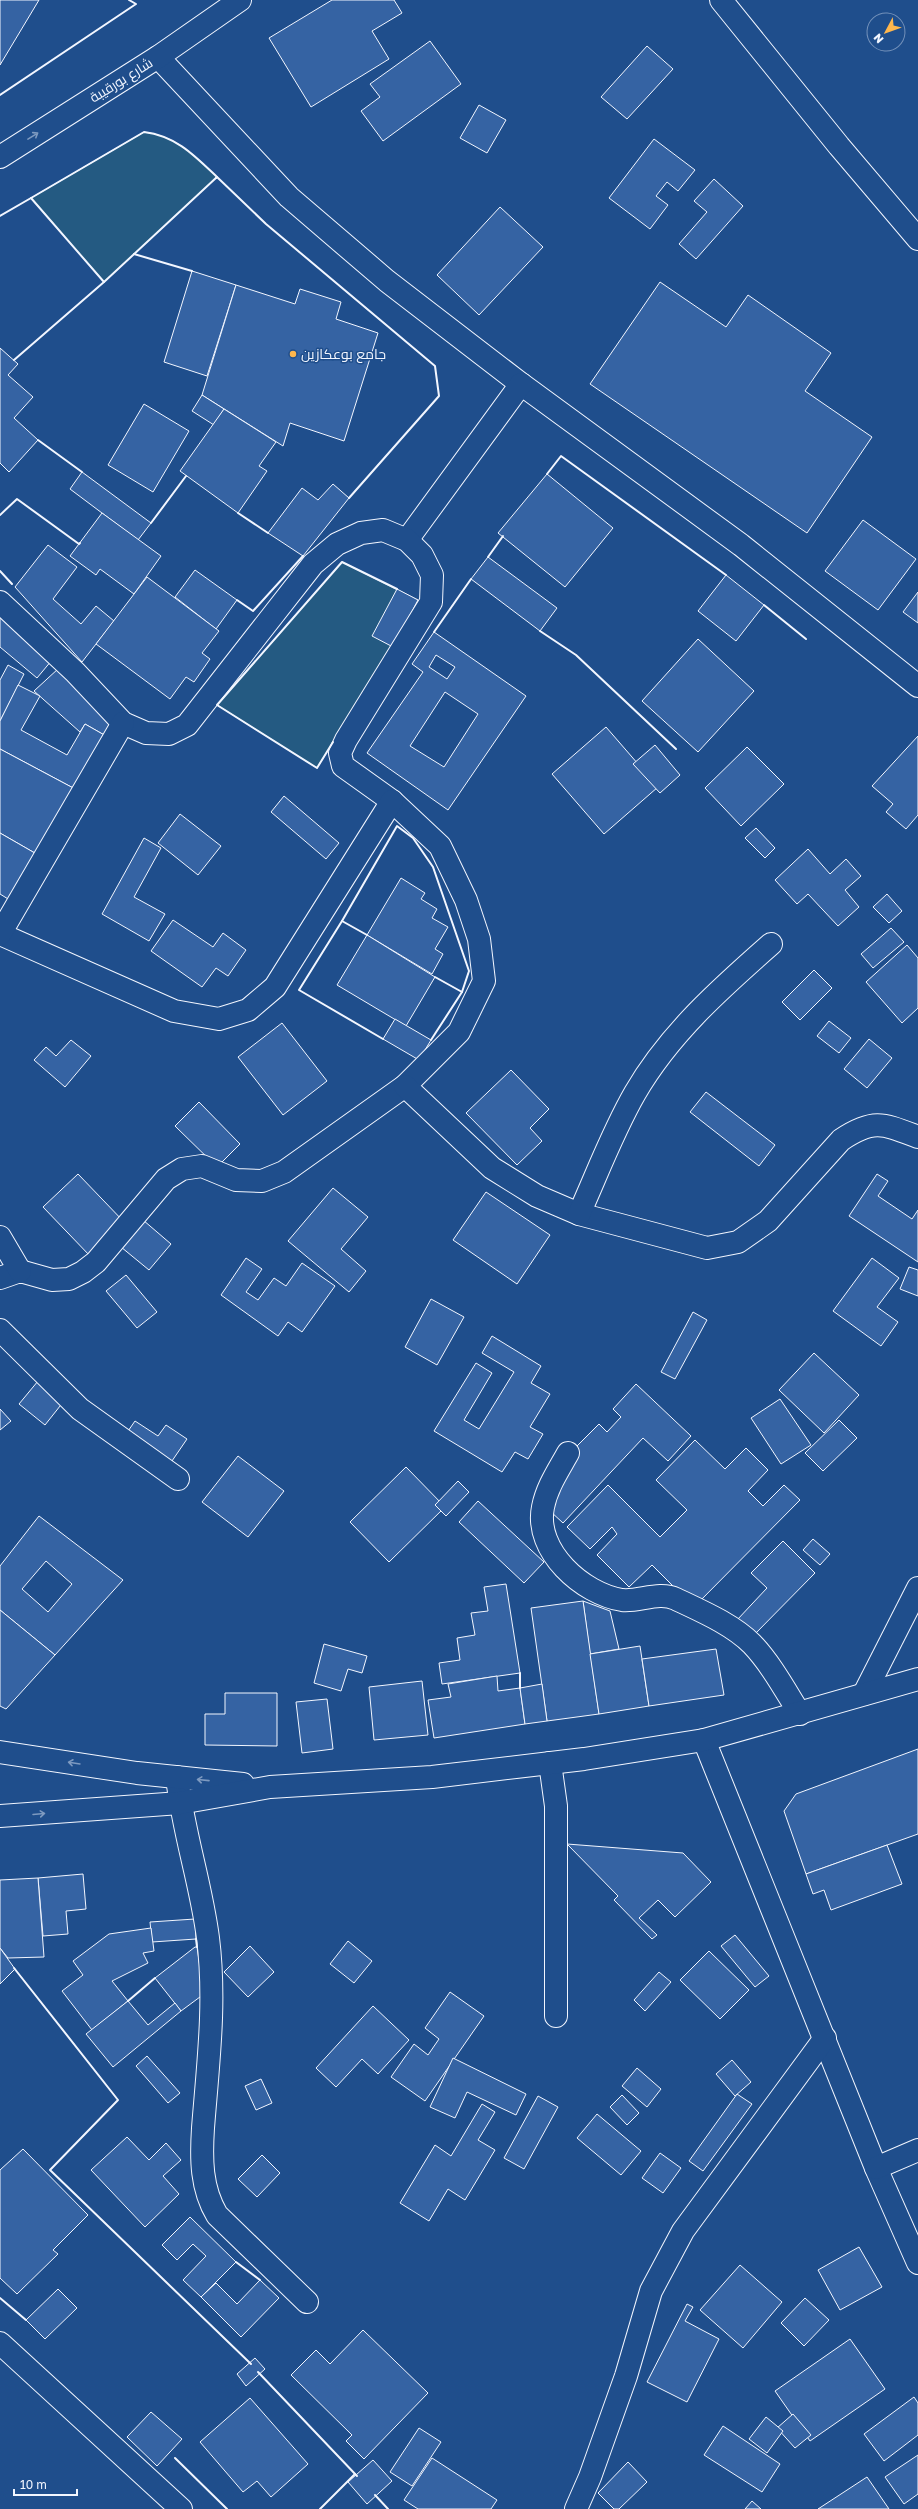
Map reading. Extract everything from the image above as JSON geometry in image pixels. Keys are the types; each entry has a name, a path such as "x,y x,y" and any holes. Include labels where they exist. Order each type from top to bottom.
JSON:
{"street":[{"name":"شارع بورقيبة","path":"0,157 158,57 240,0"},
{"path":"721,0 839,146 918,238"},
{"path":"158,57 289,197 387,281 521,384 741,545 918,686"},
{"path":"407,540 521,384"},
{"path":"0,602 75,672 123,723 146,732 169,734 187,724 313,564 337,544 361,533 383,530 407,540 422,555 432,575 431,602 346,740 340,753 343,766 392,801 440,846 468,906 479,939 484,980 459,1032 405,1086 284,1172 262,1181 236,1180 202,1166 182,1168 166,1179 96,1262 83,1272 69,1279 52,1280 20,1271 0,1278"},
{"path":"123,723 0,934 174,1011 220,1019 248,1010 275,988 392,801"},
{"path":"579,1214 635,1093 666,1050 721,988 771,944"},
{"path":"405,1086 492,1168 536,1196 579,1214 707,1248 738,1242 768,1221 841,1140 854,1131 868,1126 885,1125 918,1137"},
{"path":"0,1237 20,1271"},
{"path":"0,1330 80,1409 178,1479"},
{"path":"568,1453 549,1484 542,1509 545,1536 563,1568 591,1590 623,1600 652,1596 674,1598 723,1623 751,1643 768,1664 800,1714"},
{"path":"864,1694 918,1588"},
{"path":"0,1816 180,1803 270,1787 432,1777 550,1763 704,1740 800,1714 918,1679"},
{"path":"704,1740 876,2168 918,2263"},
{"path":"0,1752 177,1777 270,1787"},
{"path":"550,1763 556,1806 556,2016"},
{"path":"177,1777 180,1803 198,1882 208,1937 212,1976 211,2035 201,2162 208,2200 217,2215 307,2302"},
{"path":"576,2509 590,2478 620,2390 651,2291 683,2231 825,2038"},
{"path":"876,2168 918,2150"},
{"path":"0,2343 182,2509"}],"shaded area":[{"path":"144,132 155,134 175,142 192,154 217,177 104,282 31,198"},
{"path":"342,562 418,600 393,647 317,768 217,705"}],"building":[{"path":"0,0 39,0 0,65"},
{"path":"332,0 394,0 402,13 372,31 389,59 311,107 269,38"},
{"path":"430,41 461,84 383,141 361,111 380,97 370,84"},
{"path":"647,46 673,69 627,119 601,97"},
{"path":"479,105 506,120 487,153 460,138"},
{"path":"654,139 695,170 678,191 667,182 656,196 668,205 650,229 609,198"},
{"path":"714,179 743,206 696,259 679,244 707,212 694,201"},
{"path":"500,207 543,247 479,315 437,275"},
{"path":"192,271 236,285 207,376 164,362"},
{"path":"660,282 726,327 748,295 831,353 805,391 872,437 807,533 590,384"},
{"name":"جامع بوعكازين","path":"236,285 295,304 300,289 341,302 336,319 378,333 344,441 290,423 283,446 202,395"},
{"path":"0,348 18,364 8,375 33,397 14,418 38,440 9,472 0,463"},
{"path":"202,395 224,409 214,425 192,411"},
{"path":"144,404 189,431 153,492 108,465"},
{"path":"224,409 276,442 259,466 267,471 238,513 180,471"},
{"path":"82,472 151,523 138,540 70,489"},
{"path":"547,474 613,528 565,587 498,533"},
{"path":"333,484 349,498 303,556 268,533 302,488 318,500"},
{"path":"102,513 161,556 134,594 100,569 96,575 70,556"},
{"path":"863,520 916,559 878,610 825,571"},
{"path":"48,545 77,567 53,599 81,624 96,606 114,621 82,662 15,587"},
{"path":"488,557 557,608 540,631 471,579"},
{"path":"195,570 237,600 216,629 175,597"},
{"path":"726,575 764,605 736,641 698,611"},
{"path":"147,577 219,631 202,653 210,659 194,682 186,677 170,699 96,644"},
{"path":"397,589 418,600 393,647 372,636"},
{"path":"918,592 918,623 903,612"},
{"path":"0,617 52,660 37,678 0,647"},
{"path":"434,632 526,696 448,810 367,753 423,672 412,664","holes":["436,655 455,667 447,679 429,667","445,692 478,714 444,767 410,746"]},
{"path":"698,639 754,691 698,752 642,701"},
{"path":"8,665 24,674 0,721 0,680"},
{"path":"59,668 114,718 106,736 85,724 80,732 34,691"},
{"path":"18,685 40,696 21,730 67,755 85,724 106,736 77,790 0,749 0,721"},
{"path":"606,727 658,787 604,834 552,774"},
{"path":"918,736 918,815 906,829 886,812 893,804 872,786"},
{"path":"655,745 680,775 660,793 633,764"},
{"path":"747,747 784,784 741,826 705,788"},
{"path":"0,749 77,790 40,856 0,833"},
{"path":"284,796 339,843 326,859 271,812"},
{"path":"180,814 221,846 198,875 158,843"},
{"path":"756,828 775,848 765,858 745,838"},
{"path":"0,833 40,856 13,902 0,894"},
{"path":"144,838 161,848 134,897 165,914 149,941 102,914"},
{"path":"808,849 830,874 846,859 861,876 845,890 859,907 838,926 808,894 797,904 775,880"},
{"path":"401,878 425,893 421,899 437,909 432,918 448,927 435,949 443,954 432,974 367,935"},
{"path":"887,894 902,911 889,923 873,907"},
{"path":"173,920 213,947 223,933 246,950 228,976 216,968 202,987 151,951"},
{"path":"891,928 904,942 873,968 861,954"},
{"path":"367,935 435,977 406,1026 337,985"},
{"path":"907,945 918,958 918,1008 902,1023 866,982"},
{"path":"814,970 832,988 800,1020 782,1002"},
{"path":"395,1019 431,1040 419,1060 383,1039"},
{"path":"829,1021 851,1038 839,1053 817,1036"},
{"path":"282,1023 327,1081 283,1115 238,1057"},
{"path":"869,1039 892,1058 867,1088 844,1069"},
{"path":"71,1040 91,1056 65,1087 34,1060 46,1047 56,1056"},
{"path":"511,1070 549,1109 530,1128 542,1141 517,1165 466,1113"},
{"path":"706,1092 775,1145 759,1166 690,1112"},
{"path":"199,1102 240,1144 217,1167 175,1126"},
{"path":"78,1174 126,1224 91,1257 43,1207"},
{"path":"877,1174 888,1181 878,1196 912,1219 918,1210 918,1262 849,1216"},
{"path":"333,1188 368,1217 341,1249 366,1271 349,1292 288,1241"},
{"path":"486,1192 550,1235 517,1284 453,1240"},
{"path":"143,1220 171,1244 149,1270 121,1247"},
{"path":"246,1258 262,1269 246,1292 258,1300 274,1278 286,1286 302,1263 335,1286 302,1332 288,1322 278,1336 221,1295"},
{"path":"872,1258 899,1278 877,1307 898,1322 881,1346 833,1311"},
{"path":"909,1267 918,1270 918,1296 900,1289"},
{"path":"126,1275 157,1312 137,1328 106,1291"},
{"path":"431,1299 464,1317 437,1365 405,1347"},
{"path":"693,1312 707,1320 675,1379 661,1372"},
{"path":"492,1336 541,1366 531,1383 550,1394 530,1427 543,1434 528,1459 515,1452 502,1472 434,1431 476,1363 492,1373 464,1420 479,1429 514,1372 482,1353"},
{"path":"814,1353 859,1395 824,1433 779,1390"},
{"path":"43,1375 68,1396 45,1425 19,1404"},
{"path":"636,1384 691,1436 668,1461 643,1438 563,1523 536,1498 573,1450 599,1424 607,1432 621,1417 613,1409"},
{"path":"780,1399 811,1445 781,1464 751,1418"},
{"path":"0,1409 11,1421 0,1430"},
{"path":"839,1420 857,1438 823,1471 805,1453"},
{"path":"135,1421 158,1436 166,1425 187,1439 161,1477 117,1447"},
{"path":"695,1440 725,1469 746,1448 768,1470 748,1491 763,1506 784,1485 800,1500 694,1607 652,1565 629,1587 597,1555 617,1534 612,1527 590,1549 567,1527 608,1485 660,1537 687,1510 656,1480"},
{"path":"238,1456 284,1491 248,1537 202,1502"},
{"path":"406,1467 445,1507 389,1562 350,1522"},
{"path":"458,1481 469,1492 446,1516 435,1505"},
{"path":"478,1501 544,1562 524,1583 459,1522"},
{"path":"39,1516 123,1580 55,1655 0,1610 0,1566","holes":["46,1561 72,1584 48,1612 22,1589"]},
{"path":"813,1539 830,1554 820,1565 803,1550"},
{"path":"783,1541 815,1573 753,1636 737,1620 767,1588 751,1573"},
{"path":"506,1584 520,1673 442,1684 439,1663 460,1660 457,1638 475,1635 471,1613 488,1611 484,1587"},
{"path":"583,1601 610,1611 619,1649 590,1654"},
{"path":"583,1601 599,1714 547,1721 531,1608"},
{"path":"0,1610 55,1655 6,1709 0,1706"},
{"path":"324,1644 367,1656 362,1673 348,1669 341,1691 314,1683"},
{"path":"640,1646 649,1706 599,1714 590,1654"},
{"path":"716,1649 724,1695 649,1706 642,1659"},
{"path":"497,1676 498,1691 520,1688 525,1724 434,1738 428,1700 451,1697 448,1684"},
{"path":"422,1681 428,1735 374,1740 369,1687"},
{"path":"542,1684 547,1721 525,1724 520,1688"},
{"path":"225,1693 277,1693 277,1746 205,1745 205,1714 225,1714"},
{"path":"327,1699 333,1749 302,1753 296,1702"},
{"path":"918,1749 918,1834 806,1874 784,1811 796,1794"},
{"path":"567,1844 683,1853 711,1882 675,1917 658,1900 639,1918 657,1935 652,1939 614,1900 618,1896"},
{"path":"887,1845 902,1884 831,1910 824,1890 813,1894 806,1874"},
{"path":"83,1874 86,1909 66,1911 68,1934 43,1936 38,1878"},
{"path":"38,1878 44,1957 8,1958 0,1948 0,1880"},
{"path":"195,1919 196,1939 152,1942 150,1922"},
{"path":"151,1928 154,1951 143,1953 148,1963 112,1981 128,2001 92,2030 62,1991 83,1975 73,1961 109,1934"},
{"path":"735,1935 769,1976 755,1987 721,1946"},
{"path":"348,1941 372,1961 354,1983 330,1964"},
{"path":"250,1946 274,1972 248,1997 224,1972"},
{"path":"197,1947 204,1994 181,2011 155,1978"},
{"path":"0,1948 15,1969 0,1984"},
{"path":"709,1951 749,1990 720,2019 680,1980"},
{"path":"659,1972 671,1982 645,2011 634,2000"},
{"path":"450,1992 484,2016 425,2101 391,2077 414,2044 428,2055 439,2039 425,2028"},
{"path":"128,2001 148,2025 175,2003 181,2011 113,2067 86,2034"},
{"path":"373,2006 409,2040 378,2074 362,2059 336,2087 316,2068"},
{"path":"147,2056 180,2093 168,2103 136,2066"},
{"path":"453,2058 526,2094 516,2115 467,2092 455,2118 430,2107"},
{"path":"732,2060 751,2082 735,2096 716,2074"},
{"path":"637,2068 661,2089 647,2107 622,2086"},
{"path":"261,2079 272,2103 256,2110 245,2086"},
{"path":"737,2094 752,2104 703,2171 689,2161"},
{"path":"622,2095 639,2113 627,2125 610,2107"},
{"path":"538,2096 558,2107 524,2169 504,2158"},
{"path":"482,2104 495,2112 478,2140 495,2150 465,2200 448,2189 429,2221 400,2203 435,2145 451,2156"},
{"path":"597,2114 641,2151 621,2175 577,2138"},
{"path":"127,2137 149,2160 166,2143 181,2160 163,2176 179,2194 145,2227 91,2170"},
{"path":"23,2149 88,2215 53,2250 58,2254 17,2294 0,2278 0,2170"},
{"path":"660,2153 681,2168 663,2193 642,2178"},
{"path":"262,2155 280,2173 257,2197 238,2179"},
{"path":"190,2217 236,2262 201,2297 183,2280 206,2256 193,2244 177,2260 162,2245"},
{"path":"859,2247 882,2287 840,2310 818,2270"},
{"path":"740,2265 782,2302 743,2348 700,2310"},
{"path":"260,2280 279,2298 241,2337 201,2297 216,2283 237,2304"},
{"path":"58,2289 77,2308 45,2339 26,2320"},
{"path":"805,2298 829,2320 804,2346 781,2323"},
{"path":"687,2304 693,2307 685,2321 719,2339 687,2402 647,2382"},
{"path":"363,2330 428,2393 364,2459 346,2441 352,2435 291,2375 316,2350 330,2364"},
{"path":"850,2339 885,2389 810,2441 775,2391"},
{"path":"255,2358 265,2369 246,2386 237,2374"},
{"path":"914,2397 918,2403 918,2435 884,2461 864,2434"},
{"path":"250,2398 308,2464 271,2497 257,2481 243,2492 200,2442"},
{"path":"151,2412 182,2439 157,2466 127,2437"},
{"path":"793,2414 811,2435 795,2448 777,2428"},
{"path":"766,2417 783,2431 767,2453 749,2439"},
{"path":"723,2426 780,2464 762,2492 704,2455"},
{"path":"419,2428 441,2442 412,2486 390,2472"},
{"path":"918,2455 918,2494 904,2504 885,2477"},
{"path":"432,2458 497,2500 491,2509 418,2509 404,2500"},
{"path":"373,2460 392,2481 367,2504 348,2482"},
{"path":"628,2462 647,2482 619,2509 614,2509 598,2493"},
{"path":"867,2477 889,2509 818,2509"},
{"path":"752,2501 761,2509 745,2509"}],"wall":[{"path":"0,95 136,4 129,0"},
{"path":"31,198 144,132 155,134 175,142 192,154 217,177 216,178"},
{"path":"104,282 217,177 266,224 435,366 439,396 349,498"},
{"path":"0,216 31,198 104,282 14,360"},
{"path":"134,254 192,271"},
{"path":"38,440 82,472"},
{"path":"547,474 561,456 726,575"},
{"path":"151,523 186,476"},
{"path":"0,515 17,499 79,544 80,543"},
{"path":"238,513 268,533"},
{"path":"488,557 503,536"},
{"path":"237,600 253,611 303,556"},
{"path":"333,742 317,768 217,705 342,562 397,589"},
{"path":"0,571 12,584"},
{"path":"434,632 471,579"},
{"path":"764,605 806,639"},
{"path":"540,631 576,655 676,749"},
{"path":"367,935 342,921 397,826 413,838 433,867 469,971 462,992 435,977"},
{"path":"342,921 299,990 383,1039"},
{"path":"431,1040 462,992"},
{"path":"520,1673 520,1688"},
{"path":"196,1939 197,1947"},
{"path":"14,1968 118,2100 50,2170 251,2364"},
{"path":"128,2001 155,1978"},
{"path":"236,2262 260,2280"},
{"path":"0,2298 26,2320"},
{"path":"258,2372 357,2476"},
{"path":"175,2458 227,2509"},
{"path":"320,2509 355,2474"},
{"path":"375,2495 388,2509"}],"place":[{"name":"جامع بوعكازين","path":"293,354"}]}
